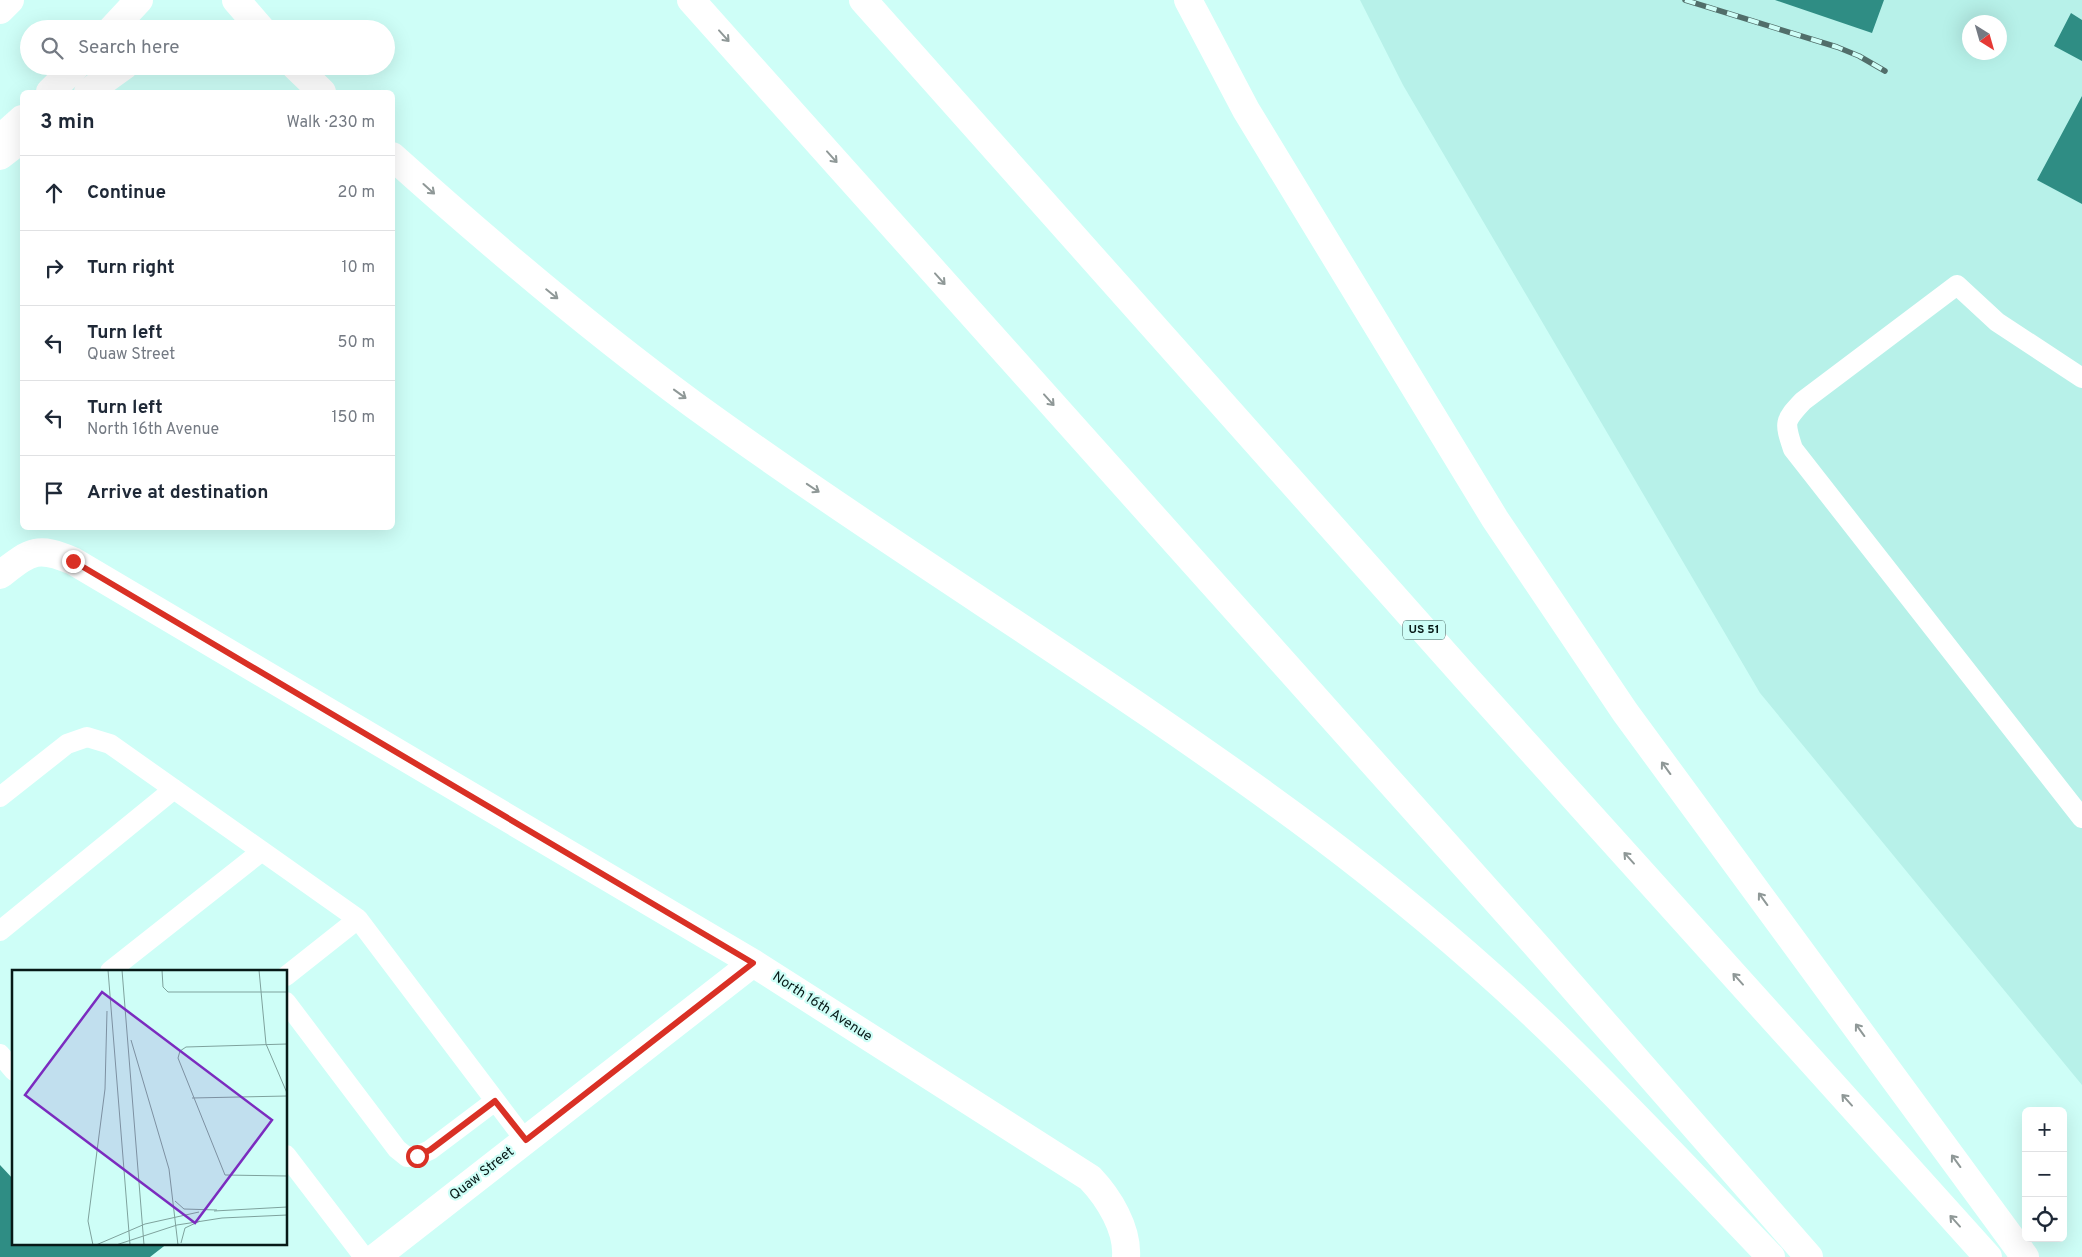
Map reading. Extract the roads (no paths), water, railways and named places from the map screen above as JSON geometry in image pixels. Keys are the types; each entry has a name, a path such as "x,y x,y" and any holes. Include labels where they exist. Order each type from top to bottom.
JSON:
{"main road":[{"path":"0,10 10,0"},
{"path":"120,20 139,0"},
{"path":"236,0 253,20"},
{"path":"691,0 1536,944 1809,1257"},
{"name":"US 51","path":"863,0 1469,681 1988,1257"},
{"path":"1188,0 1246,110 1494,519 1625,712 2025,1257"},
{"path":"52,90 67,75"},
{"path":"91,90 112,75"},
{"path":"304,75 320,90"},
{"path":"0,139 20,120"},
{"path":"0,156 20,141"},
{"path":"395,159 523,271 674,390 814,489 1241,778 1316,832 1391,890 1476,962 1560,1040 1770,1257"},
{"name":"North 16th Avenue","path":"0,575 20,560 35,552 42,551 64,557 141,600 753,963 1090,1178 1100,1189 1115,1214 1124,1236 1126,1255"},
{"name":"Quaw Street","path":"376,1257 753,963"}],"lane":[{"path":"2082,378 1997,322 1957,285 1803,401 1788,417 1786,430 1793,449 2082,818"},
{"path":"0,797 67,744 87,737 110,744 358,919 526,1140"},
{"path":"0,931 174,789"},
{"path":"111,970 262,851"},
{"path":"288,974 358,919"},
{"path":"288,1005 397,1149 407,1157 417,1156 430,1150 495,1101"},
{"path":"288,1158 364,1257"}],"railway":[{"path":"1685,0 1837,47 1859,56 1885,71"}]}
